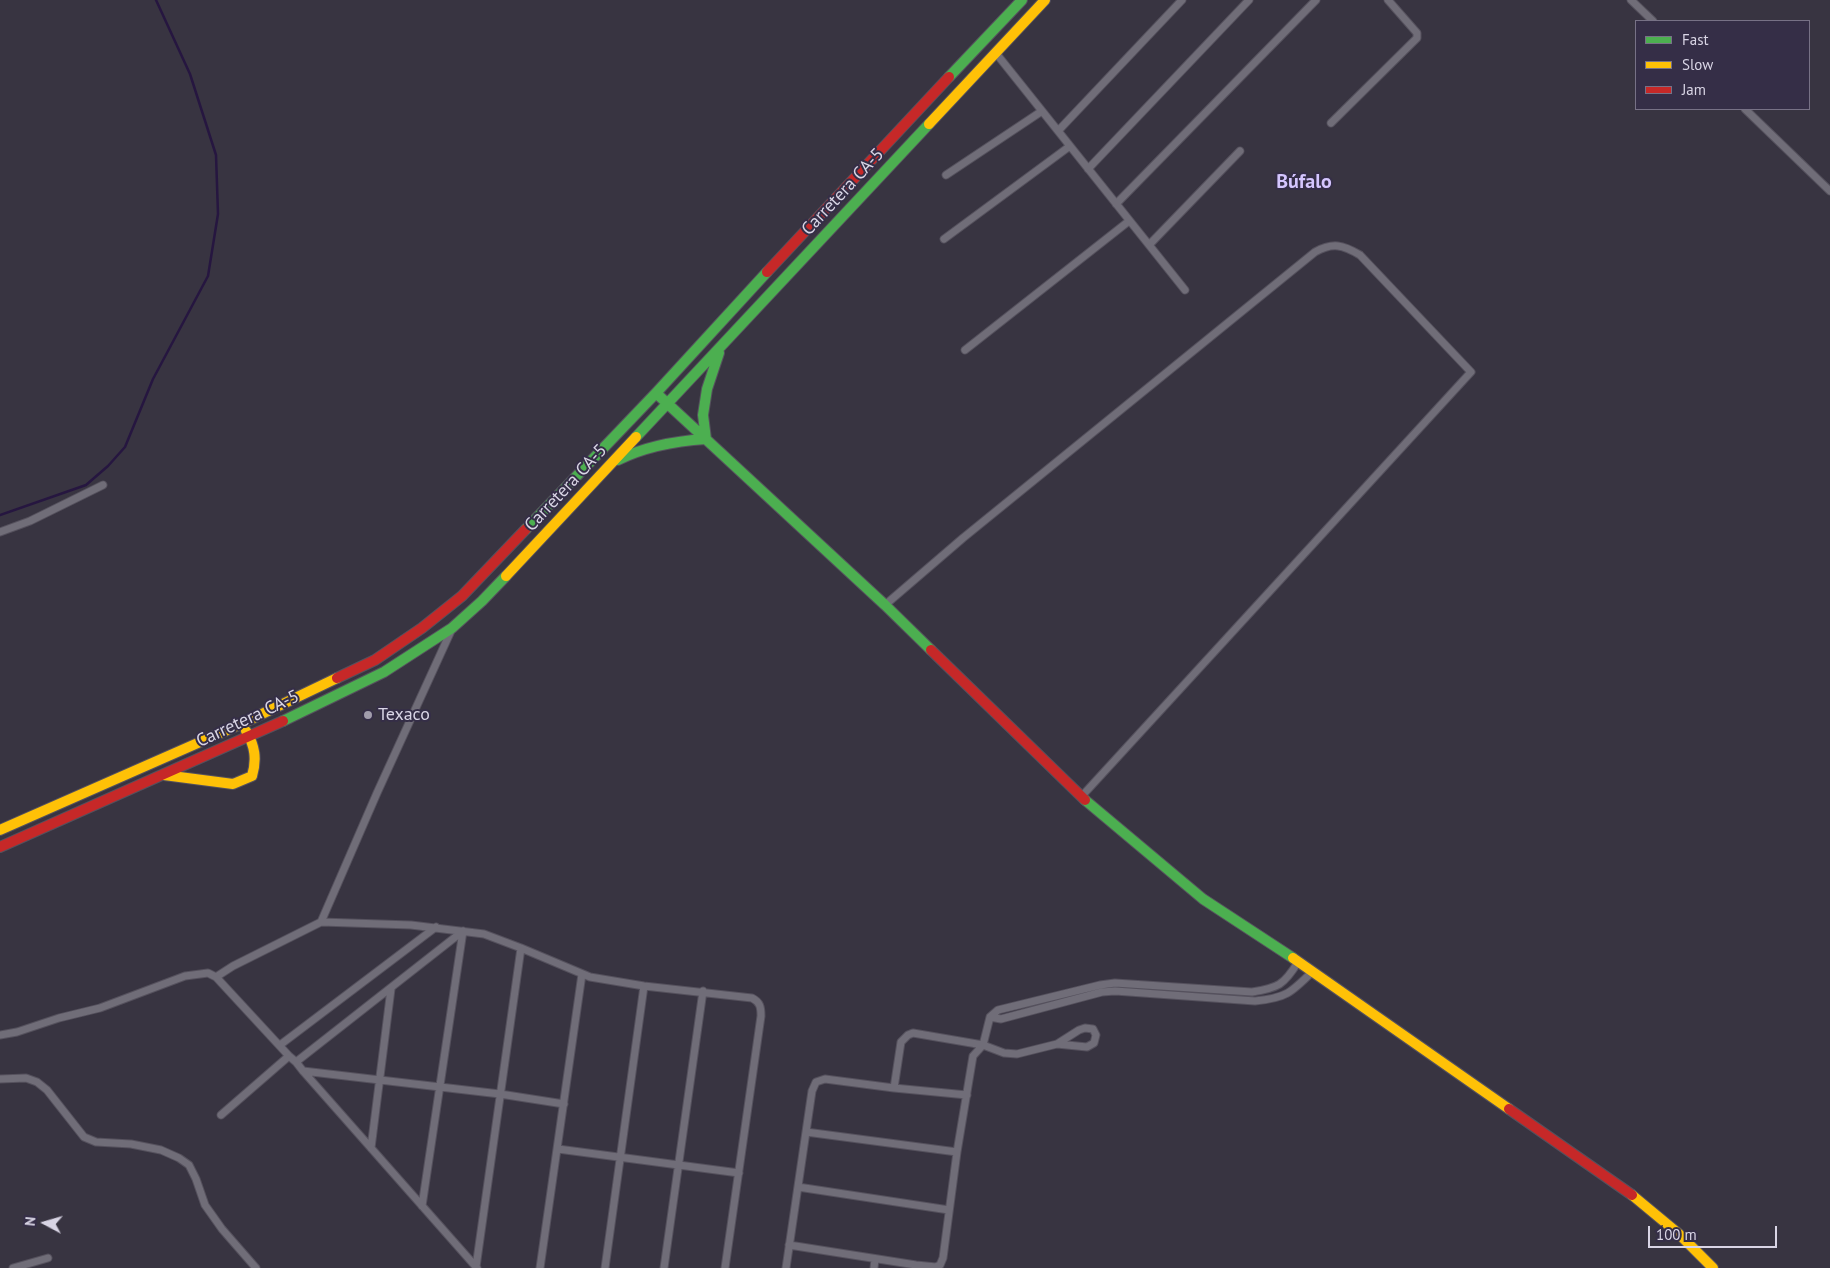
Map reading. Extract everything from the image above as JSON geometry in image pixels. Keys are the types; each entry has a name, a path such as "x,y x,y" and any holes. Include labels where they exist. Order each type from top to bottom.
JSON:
{"main road":[{"name":"Carretera CA-5","path":"0,830 241,724 375,660 422,628 462,596 656,393 882,148 1022,0"},
{"name":"Carretera CA-5","path":"0,847 250,738 384,672 452,628 482,601 1045,0"},
{"path":"706,439 703,415 707,389 722,345"},
{"path":"656,393 885,605 1081,796 1203,899 1313,971 1633,1196 1679,1234 1713,1268"},
{"path":"611,464 627,455 658,446 706,439"},
{"path":"164,775 233,784 244,781 252,776 257,757 250,738 241,724"}],"street":[{"path":"1058,131 1182,0"},
{"path":"1088,169 1249,0"},
{"path":"1116,204 1316,0"},
{"path":"1331,123 1417,38 1417,33 1388,0"},
{"path":"1631,0 1653,20"},
{"path":"995,52 1185,290"},
{"path":"1745,110 1830,191"},
{"path":"946,175 1042,111"},
{"path":"944,239 1070,146"},
{"path":"1149,245 1240,151"},
{"path":"965,350 1130,221"},
{"path":"885,605 963,538 1315,252 1325,246 1337,245 1349,248 1360,255 1471,372 1081,796"},
{"path":"0,532 30,521 103,485"},
{"path":"321,922 452,628"},
{"path":"216,977 233,966 321,922 436,927 484,934 582,974 644,986 703,991 752,998 760,1004 761,1016 725,1268"},
{"path":"280,1045 436,927"},
{"path":"296,1062 463,931"},
{"path":"422,1206 463,931"},
{"path":"477,1267 521,948"},
{"path":"789,1245 936,1267 940,1265 943,1258 957,1152 973,1056 983,1045 990,1017 998,1010 1100,984 1115,983 1252,992 1271,989 1282,984 1298,962"},
{"path":"990,1017 1001,1019 1102,992 1115,991 1255,1001 1277,999 1290,992 1313,971"},
{"path":"0,1035 17,1032 59,1018 100,1008 185,976 208,973 216,977 296,1062 477,1267"},
{"path":"540,1268 582,974"},
{"path":"605,1268 644,986"},
{"path":"371,1148 391,989"},
{"path":"664,1268 703,991"},
{"path":"894,1088 899,1047 903,1038 908,1034 913,1033 983,1045 1004,1053 1016,1054 1057,1044 1085,1028 1093,1029 1096,1035 1094,1043 1087,1047 1057,1044"},
{"path":"222,1115 289,1056"},
{"path":"302,1071 500,1094 564,1104"},
{"path":"0,1079 26,1078 37,1082 47,1090 84,1138 96,1142 131,1144 161,1150 189,1165 205,1205 242,1254 256,1268"},
{"path":"786,1268 813,1086 820,1079 967,1095"},
{"path":"806,1132 957,1152"},
{"path":"558,1149 739,1173"},
{"path":"798,1187 949,1210"},
{"path":"13,1268 48,1258"},
{"path":"874,1268 876,1259"}],"waterway":[{"path":"0,515 86,485 108,466 125,447 153,379 208,276 218,214 216,155 190,74 156,0"}],"traffic: fast":[{"path":"949,77 1022,0"},
{"path":"636,437 929,124"},
{"path":"526,529 656,393 767,272"},
{"path":"618,460 639,451 661,445 706,439 703,415 707,389 719,353"},
{"path":"656,393 931,650"},
{"path":"283,721 384,672 452,628 506,576"},
{"path":"1085,800 1203,899 1293,958"}],"traffic: slow":[{"path":"929,124 1045,0"},
{"path":"506,576 636,437"},
{"path":"0,830 241,724 337,678"},
{"path":"164,775 233,784 252,776 254,753 246,731"},
{"path":"1293,958 1509,1109"},
{"path":"1632,1195 1679,1234 1713,1268"}],"traffic: jam":[{"path":"767,272 949,77"},
{"path":"337,678 375,660 422,628 462,596 526,529"},
{"path":"931,650 1085,800"},
{"path":"0,847 283,721"},
{"path":"1509,1109 1632,1195"}],"place":[{"name":"Texaco","path":"368,715"}],"district":[{"name":"Búfalo","path":"1304,182"}]}
